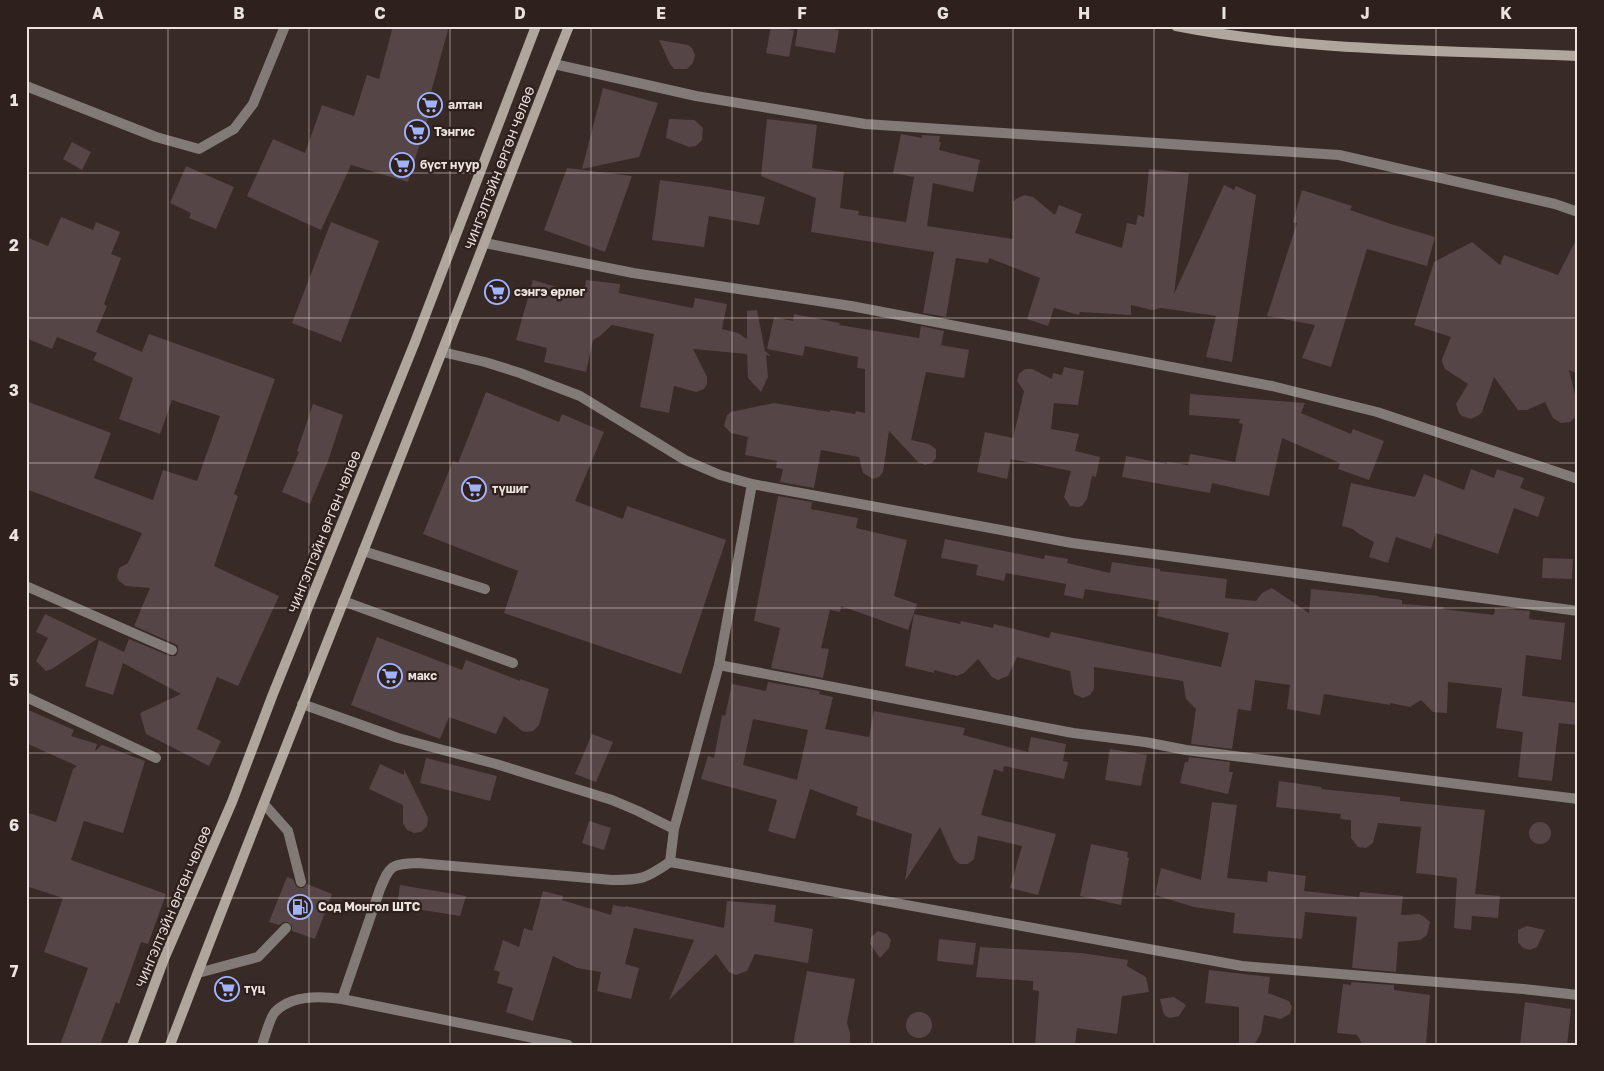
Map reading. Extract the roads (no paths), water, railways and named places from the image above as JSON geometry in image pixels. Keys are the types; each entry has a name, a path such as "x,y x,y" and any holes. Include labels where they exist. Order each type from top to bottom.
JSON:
{"main road":[{"name":"ЧИНГЭЛТЭЙН ӨРГӨН ЧӨЛӨӨ","path":"132,1045 164,959 232,802 276,685 415,342 536,26"},
{"name":"ЧИНГЭЛТЭЙН ӨРГӨН ЧӨЛӨӨ","path":"170,1045 569,26"},
{"path":"1176,26 1218,34 1283,42 1352,47 1578,56"}],"street":[{"path":"26,86 156,137 199,149 234,129 253,104 285,26"},
{"path":"554,64 696,96 865,124 1339,155 1555,204 1578,212"},
{"path":"485,243 633,273 851,306 1272,386 1377,412 1578,479"},
{"path":"442,352 503,367 580,396 685,460 752,484 1072,543 1578,611"},
{"path":"670,862 674,829 719,665 752,484"},
{"path":"363,552 485,589"},
{"path":"26,586 172,650"},
{"path":"343,601 513,663"},
{"path":"719,665 1073,733 1145,742 1186,750 1578,799"},
{"path":"26,697 156,758"},
{"path":"302,704 398,738 496,764 612,800 638,810 674,829"},
{"path":"264,804 288,831 301,882"},
{"path":"342,999 380,889 387,872 397,864 418,863 612,880 636,880 650,876 670,862 1242,966 1578,995"},
{"path":"198,973 258,957 286,928"},
{"path":"262,1045 274,1012 293,1001 322,996 568,1045"}],"place":[{"name":"алтан","path":"430,105"},
{"name":"Тэнгис","path":"417,132"},
{"name":"бүст нуур","path":"402,165"},
{"name":"сэнгэ өрлөг","path":"497,292"},
{"name":"түшиг","path":"474,489"},
{"name":"макс","path":"390,676"},
{"name":"Сод Монгол ШТС","path":"300,907"},
{"name":"түц","path":"227,989"}]}
